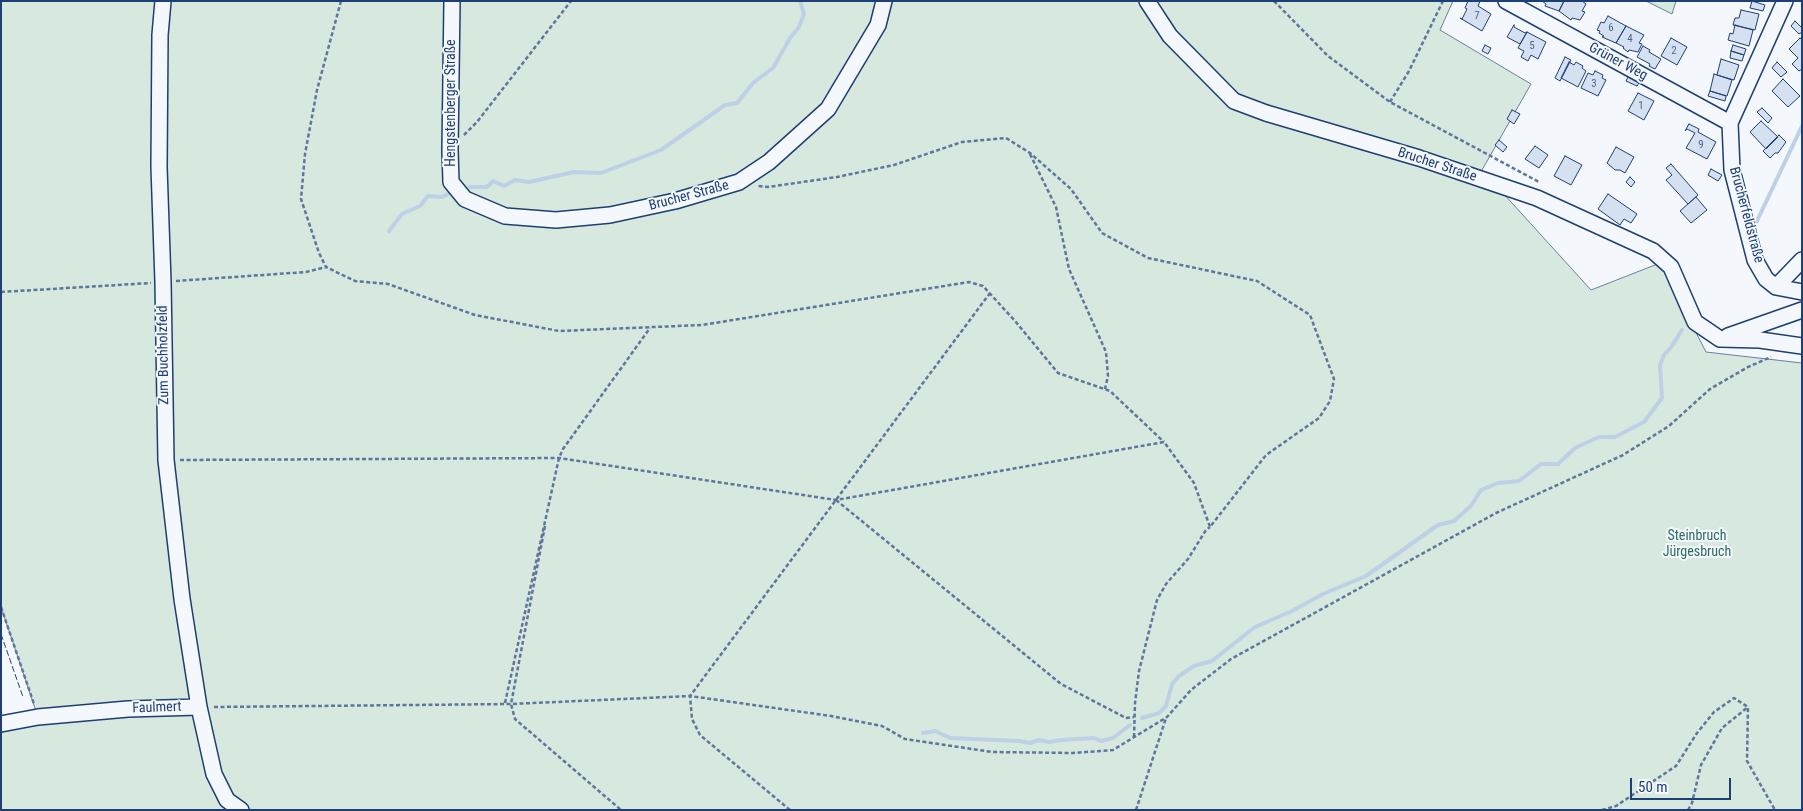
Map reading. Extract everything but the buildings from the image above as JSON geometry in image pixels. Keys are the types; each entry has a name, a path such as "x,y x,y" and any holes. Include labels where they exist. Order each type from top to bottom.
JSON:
{"street":[{"name":"Zum Buchholzfeld","path":"163,1 160,35 159,167 166,460 182,599 199,707"},
{"name":"Hengstenberger Straße","path":"452,1 451,182 465,200"},
{"name":"Brucher Straße","path":"465,200 505,216 556,220 619,213 674,201 739,182 769,162 828,109 878,25 884,1"},
{"name":"Brucher Straße","path":"1147,1 1170,36 1234,101 1419,158 1537,198 1653,251 1671,267 1695,322 1720,339"},
{"name":"Grüner Weg","path":"1506,1 1730,123"},
{"name":"Brucherfeldstraße","path":"1776,287 1766,279 1755,260 1732,170 1730,123 1785,1"},
{"path":"1776,287 1802,260"},
{"path":"1776,287 1802,292"},
{"path":"1720,339 1802,310"},
{"path":"1720,339 1760,340 1802,346"},
{"name":"Faulmert","path":"1,724 38,717 128,709 199,707 214,774 229,805 241,810"}],"path":[{"path":"341,1 317,90 305,154 302,199 319,253 326,267 355,281 388,284 475,315 559,331 702,325 968,282 983,286 1058,373 1110,390 1164,442 1194,483 1210,527"},
{"path":"450,150 477,122 571,1"},
{"path":"1274,1 1328,56 1390,102 1546,186"},
{"path":"1390,102 1409,71 1443,1"},
{"path":"739,182 768,187 837,177 894,165 962,142 1006,138 1030,153 1071,189 1102,233 1148,258 1257,281 1310,315 1334,379 1330,401 1319,418 1266,455 1206,530 1188,559 1166,584 1157,600 1139,671 1134,717 1134,737"},
{"path":"1030,153 1056,208 1069,268 1106,352 1108,376 1105,389"},
{"path":"790,810 700,735 692,720 690,696 990,293"},
{"path":"505,703 558,458 650,328"},
{"path":"199,707 511,704 690,696 831,716 882,726 905,739 992,752 1073,753 1113,750 1167,717 1191,690 1231,659 1496,513 1623,455 1669,426 1710,389 1748,366 1773,356"},
{"path":"166,460 558,458 836,500 1164,442"},
{"path":"558,458 511,704 515,719 621,810"},
{"path":"836,500 1061,684 1126,718 1134,717"},
{"path":"1,607 38,717"},
{"path":"1602,810 1616,806 1676,766 1697,733 1714,712 1734,698 1748,707"},
{"path":"1688,810 1692,803 1701,765 1722,728 1748,707"},
{"path":"1748,707 1746,761 1776,810"},
{"path":"1136,810 1167,717"}],"green space":[{"name":"Steinbruch Jürgesbruch","path":"1,1 1453,1 1440,30 1531,84 1482,170 1591,290 1660,263 1706,352 1802,363 1802,810 1,810 1,724 38,717 1,607"},
{"path":"1646,1 1676,1 1672,14"}],"waterway":[{"path":"470,187 487,187 493,181 504,186 515,180 529,182 574,172 601,173 661,150 725,105 737,103 753,83 773,68 790,38 799,27 804,14 800,1"},
{"path":"1756,223 1802,126"},
{"path":"389,231 402,214 420,206 428,196 442,197 448,194"},
{"path":"1142,718 1159,713 1166,706 1172,684 1179,676 1194,666 1212,661 1255,627 1292,611 1323,594 1366,576 1438,525 1454,521 1471,506 1481,490 1498,483 1519,481 1541,464 1558,464 1575,448 1599,437 1615,437 1644,422 1662,398 1660,365 1664,355 1682,330"},
{"path":"923,733 935,731 950,738 1030,743 1039,740 1049,742 1094,738 1101,741 1113,738 1130,725"}],"fence":[{"path":"1,634 23,697"}]}
